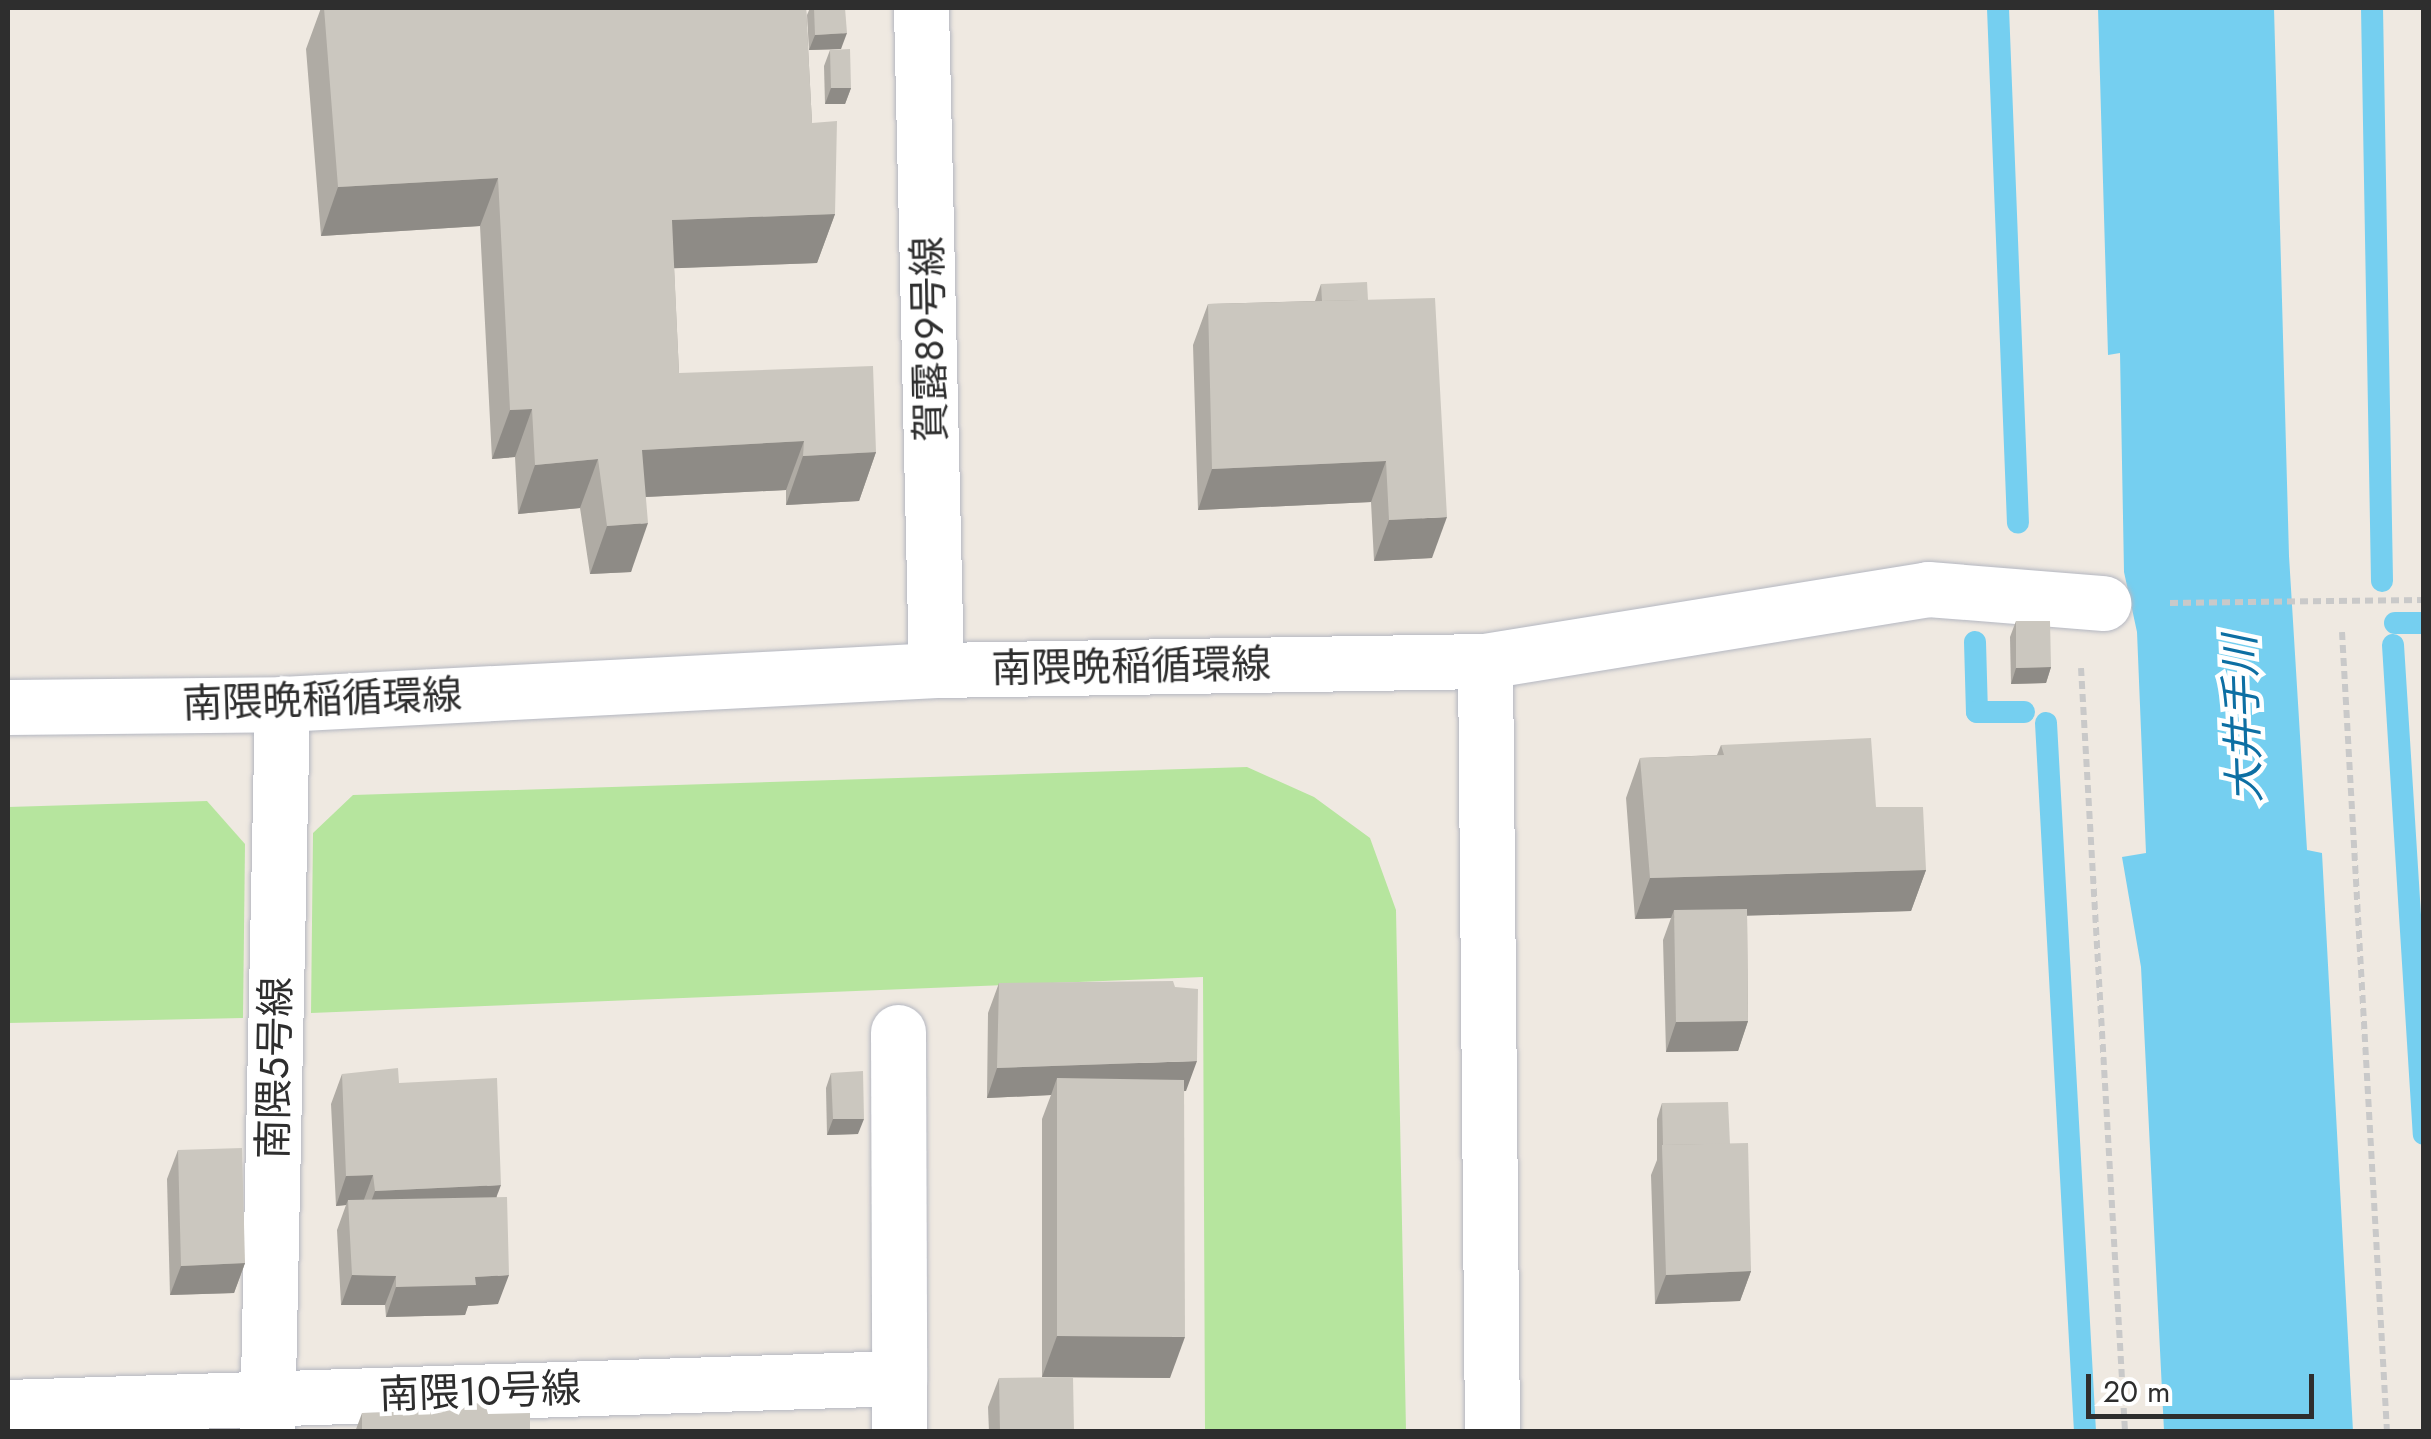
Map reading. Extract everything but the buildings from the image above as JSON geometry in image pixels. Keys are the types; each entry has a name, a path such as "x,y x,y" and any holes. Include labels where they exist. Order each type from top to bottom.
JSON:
{"street":[{"name":"賀露89号線","path":"921,8 936,670"},
{"name":"南隈晩稲循環線","path":"8,708 282,704 936,670 1484,661 1928,588 2089,603"},
{"path":"1484,661 1492,1432"},
{"name":"南隈5号線","path":"267,1414 282,704"},
{"path":"898,1032 899,1432"},
{"name":"南隈10号線","path":"8,1406 267,1414 899,1378"}],"path":[{"path":"2125,1432 2098,883 2089,603 2424,600"},
{"path":"2342,632 2386,1432"}],"green space":[{"path":"1247,767 1314,797 1370,838 1396,910 1406,1431 1205,1431 1203,977 311,1013 313,833 353,795"},
{"path":"207,801 245,844 243,1018 8,1023 8,807"}],"water":[{"name":"大井手川","path":"2098,8 2274,8 2289,556 2307,850 2322,853 2353,1431 2164,1431 2141,967 2122,857 2146,853 2137,632 2124,572 2120,353 2108,355"}],"waterway":[{"path":"1998,8 2018,523"},
{"path":"2372,8 2382,581"},
{"path":"2395,623 2424,623"},
{"path":"1975,642 1977,712 2024,712"},
{"path":"2393,645 2424,1134"},
{"path":"2046,723 2085,1432"}]}
